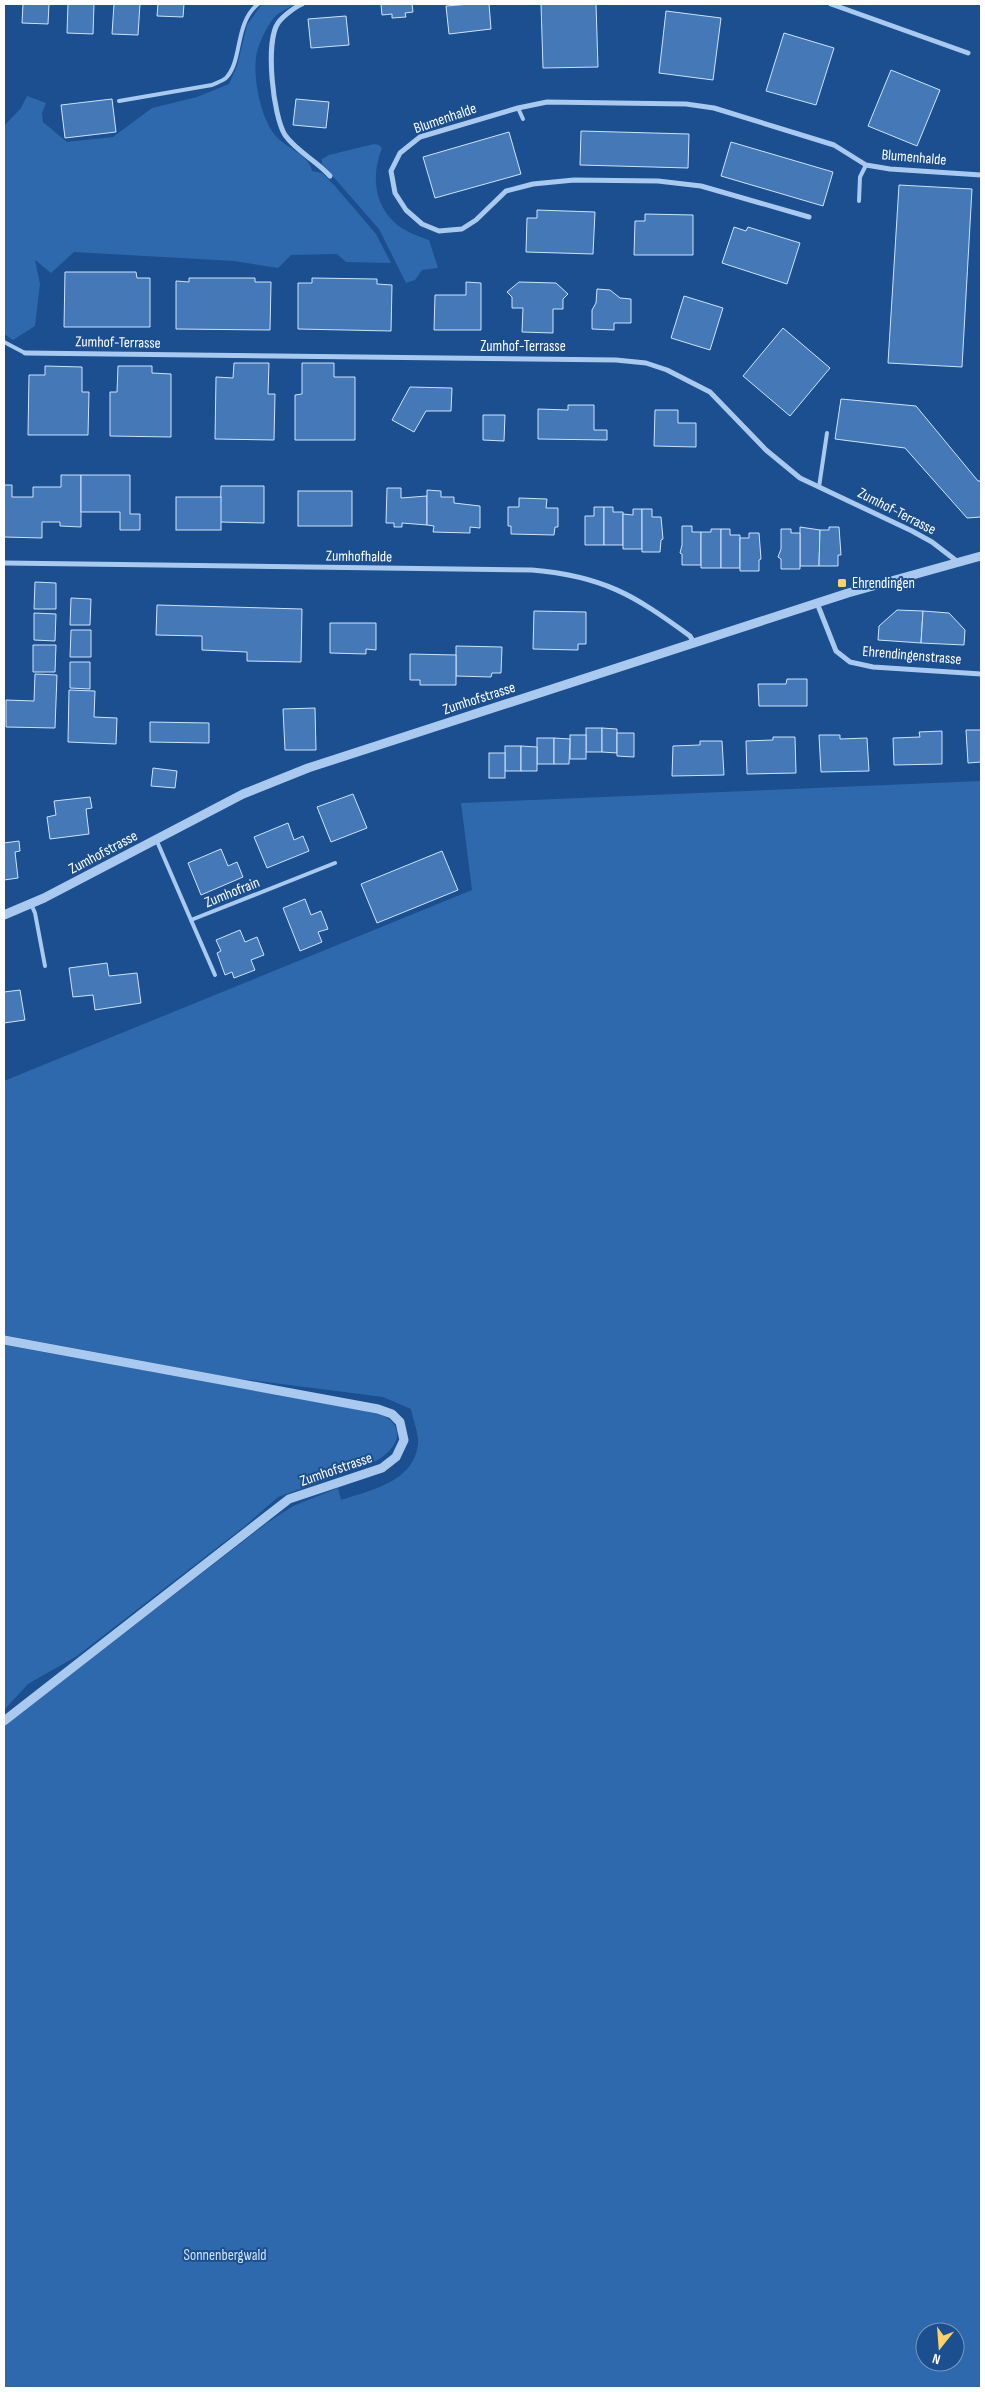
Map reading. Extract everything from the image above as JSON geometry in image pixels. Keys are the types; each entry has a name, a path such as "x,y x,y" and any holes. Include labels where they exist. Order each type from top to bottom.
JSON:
{"street":[{"path":"302,4 278,24 271,54 272,85 284,133 297,150 321,165 330,176"},
{"path":"831,4 968,53"},
{"name":"Blumenhalde","path":"809,217 702,186 658,181 574,180 533,184 506,191 476,220 462,229 440,231 422,224 406,210 395,194 391,171 400,153 420,137 518,108 547,102 686,104 714,108 834,145 866,165 890,169 981,175"},
{"name":"Zumhof-Terrasse","path":"25,353 595,359 646,363 672,372 710,392 766,450 800,478 912,531 932,542 958,562"},
{"name":"Zumhofstrasse","path":"4,915 31,904 243,794 308,768 817,604 981,556"},
{"name":"Zumhofhalde","path":"4,563 532,570 559,572 592,580 632,596 690,636 694,643"},
{"name":"Ehrendingenstrasse","path":"817,604 836,651 850,662 874,667 981,674"},
{"name":"Zumhofstrasse","path":"4,1340 378,1409 392,1414 400,1422 404,1440 396,1457 382,1468 289,1499 4,1721"}],"lane":[{"path":"119,101 212,86 225,78 232,68 247,15 258,4"},
{"path":"518,108 523,118"},
{"path":"859,201 860,177 866,165"},
{"path":"4,342 25,353"},
{"path":"819,486 827,433"},
{"name":"Zumhofrain","path":"156,839 191,920 335,863"},
{"path":"31,904 35,914 45,966"},
{"path":"191,920 215,975"}],"green space":[{"path":"296,4 273,19 262,37 258,48 255,66 257,87 262,109 270,128 279,140 306,160 312,171 322,173 335,186 376,234 391,263 346,262 337,254 291,255 278,268 234,261 74,252 51,273 35,260 40,284 35,326 13,340 4,334 4,126 21,108 27,96 46,103 42,113 43,122 67,142 113,137 152,108 197,97 229,84 237,66 247,25 261,5"},
{"path":"374,144 382,148 377,167 376,187 382,206 394,222 402,228 429,240 438,268 422,270 415,280 406,283 379,229 322,164 322,159 329,155"},
{"name":"Sonnenbergwald","path":"981,781 981,2388 4,2388 4,1726 267,1523 293,1506 338,1488 341,1500 377,1488 400,1476 415,1457 418,1440 411,1409 383,1397 234,1378 4,1335 4,1081 472,890 461,803"},
{"path":"4,1345 376,1412 393,1423 397,1436 388,1452 372,1463 278,1497 245,1526 77,1656 28,1684 4,1710"}],"building":[{"path":"23,4 49,4 48,24 22,23"},
{"path":"68,4 94,4 93,34 67,33"},
{"path":"114,4 140,4 138,35 112,34"},
{"path":"158,4 184,4 183,17 157,16"},
{"path":"381,4 412,4 413,12 405,13 406,17 392,18 392,14 382,15"},
{"path":"489,4 491,29 449,34 446,6"},
{"path":"541,4 596,4 598,67 543,68"},
{"path":"666,11 721,18 713,80 659,73"},
{"path":"346,16 349,45 311,48 308,19"},
{"path":"784,33 834,48 816,105 766,91"},
{"path":"891,70 940,90 917,146 868,126"},
{"path":"112,99 116,132 65,138 61,105"},
{"path":"296,99 329,102 326,128 293,125"},
{"path":"581,131 689,134 688,168 580,165"},
{"path":"509,132 521,174 435,198 423,157"},
{"path":"731,142 833,172 823,206 721,176"},
{"path":"899,185 972,189 962,367 888,363"},
{"path":"537,210 595,212 593,254 526,252 527,218 537,218"},
{"path":"645,214 693,215 693,255 634,255 635,221 645,221"},
{"path":"734,227 746,231 748,227 800,243 787,284 722,263"},
{"path":"65,272 136,272 137,278 150,278 150,327 64,327"},
{"path":"189,278 255,278 255,282 271,282 270,330 176,329 176,281 189,282"},
{"path":"312,278 377,279 377,284 392,285 391,331 298,329 298,283 312,283"},
{"path":"466,282 481,283 481,330 434,330 435,295 466,295"},
{"path":"519,282 556,283 568,294 563,299 563,309 553,309 553,333 522,332 523,308 512,308 512,297 507,292"},
{"path":"597,289 610,290 620,298 631,299 631,323 614,323 614,330 592,329 592,310 596,303"},
{"path":"684,296 723,308 710,350 671,338"},
{"path":"783,328 830,368 790,416 743,376"},
{"path":"234,363 269,363 268,394 275,394 274,440 215,439 216,377 233,378"},
{"path":"302,363 334,363 334,377 355,377 355,440 295,440 295,395 302,394"},
{"path":"45,366 82,367 82,392 89,392 88,435 28,435 29,375 45,375"},
{"path":"118,366 152,366 152,373 171,374 171,437 110,436 110,392 117,392"},
{"path":"410,387 452,388 451,411 426,411 414,432 392,420"},
{"path":"841,399 916,406 978,481 981,481 981,517 967,518 905,448 835,439"},
{"path":"568,405 594,405 594,430 607,430 607,440 538,439 538,409 568,410"},
{"path":"655,410 678,410 678,423 696,423 696,447 654,446"},
{"path":"483,415 505,415 504,441 483,440"},
{"path":"61,475 81,475 81,527 60,526 60,522 42,522 42,538 4,537 4,485 12,485 12,497 33,497 33,487 61,487"},
{"path":"81,475 130,475 130,514 140,514 140,530 120,530 120,512 81,512"},
{"path":"221,486 264,486 264,523 220,522"},
{"path":"387,488 401,488 401,498 427,496 427,525 402,523 402,527 394,527 394,523 386,523"},
{"path":"427,490 441,491 441,497 454,497 454,503 480,506 480,528 470,527 470,533 433,532 434,526 427,525"},
{"path":"298,491 352,491 352,526 298,526"},
{"path":"176,497 221,497 221,530 176,530"},
{"path":"519,498 547,499 546,508 558,508 558,527 555,527 554,535 511,534 511,526 508,526 508,507 519,507"},
{"path":"594,507 604,507 604,545 585,545 585,516 594,516"},
{"path":"604,507 613,507 613,512 623,512 623,545 604,545"},
{"path":"633,509 642,509 642,549 623,549 623,514 633,515"},
{"path":"642,509 652,509 652,517 661,517 663,539 661,540 660,552 642,552"},
{"path":"682,526 692,526 692,532 701,532 701,565 682,565 682,554 680,553"},
{"path":"800,527 820,530 819,566 800,566"},
{"path":"829,527 839,527 841,555 838,555 838,566 819,566 820,530 829,530"},
{"path":"711,529 721,529 721,568 701,568 701,532 711,532"},
{"path":"721,529 730,529 730,535 740,535 740,568 721,568"},
{"path":"781,529 791,529 791,533 800,533 800,569 781,569 781,559 778,557 781,549"},
{"path":"749,533 759,533 761,559 759,560 759,571 740,571 740,538 749,538"},
{"path":"35,582 56,583 56,609 34,609"},
{"path":"71,598 91,599 90,625 70,625"},
{"path":"157,605 302,609 301,662 247,661 247,652 202,650 202,636 156,635"},
{"path":"897,610 923,611 921,643 878,640 879,626"},
{"path":"534,611 586,612 586,644 578,644 578,650 533,649"},
{"path":"923,611 949,613 965,630 964,645 921,643"},
{"path":"34,613 56,614 55,641 34,640"},
{"path":"330,623 376,623 376,650 366,649 366,654 330,653"},
{"path":"71,630 91,630 91,657 70,657"},
{"path":"33,645 56,645 55,672 33,672"},
{"path":"456,646 502,647 501,673 492,673 491,677 456,676"},
{"path":"410,654 456,655 456,685 420,685 420,680 410,680"},
{"path":"70,662 90,662 90,689 70,688"},
{"path":"35,674 57,675 55,728 6,727 6,700 34,701"},
{"path":"787,679 807,679 807,706 759,706 758,684 786,684"},
{"path":"69,690 95,691 94,717 117,718 116,744 68,742"},
{"path":"315,708 316,750 285,750 283,709"},
{"path":"150,722 209,723 209,743 150,742"},
{"path":"586,728 602,728 602,752 586,752"},
{"path":"602,728 617,729 617,753 602,752"},
{"path":"966,730 981,730 981,762 968,763"},
{"path":"942,731 942,764 894,765 893,738 920,737 919,732"},
{"path":"617,733 634,733 634,757 617,756"},
{"path":"570,735 586,735 586,759 570,759"},
{"path":"819,735 840,735 840,739 867,738 869,771 821,772"},
{"path":"773,737 795,737 796,773 747,774 746,741 773,740"},
{"path":"537,738 554,738 554,764 537,764"},
{"path":"554,738 570,739 569,764 554,764"},
{"path":"700,741 722,741 724,775 672,776 673,746 700,745"},
{"path":"505,746 521,746 521,771 505,771"},
{"path":"521,746 537,747 537,771 521,771"},
{"path":"489,753 505,753 505,778 489,778"},
{"path":"153,768 177,771 175,788 151,786"},
{"path":"353,794 367,828 331,842 317,807"},
{"path":"90,797 92,808 86,809 89,834 50,839 47,817 56,815 54,801"},
{"path":"288,823 294,840 303,836 309,851 267,868 254,837"},
{"path":"19,841 20,851 15,852 18,878 4,880 4,843"},
{"path":"221,849 228,866 237,862 243,877 201,895 188,863"},
{"path":"442,851 458,890 377,923 361,884"},
{"path":"305,899 311,915 321,911 328,929 318,932 322,942 300,951 283,908"},
{"path":"240,930 245,942 257,937 264,955 251,960 255,970 234,978 232,972 225,975 217,953 221,951 216,940"},
{"path":"107,963 109,976 137,973 141,1003 95,1010 93,995 73,997 69,968"},
{"path":"20,990 25,1020 4,1023 4,992"}],"place":[{"name":"Ehrendingen","path":"842,583"}]}
